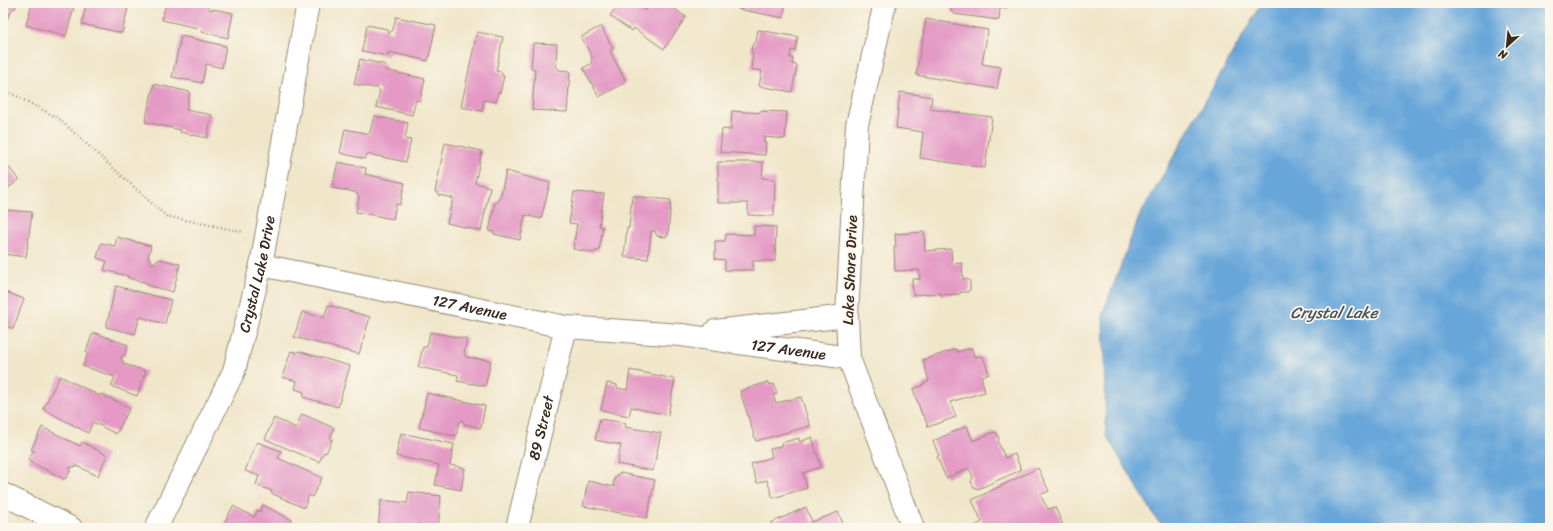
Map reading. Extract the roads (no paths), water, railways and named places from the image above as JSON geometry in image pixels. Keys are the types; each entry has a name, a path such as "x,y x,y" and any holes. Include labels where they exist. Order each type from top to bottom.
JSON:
{"street":[{"name":"Crystal Lake Drive","path":"156,528 234,372 262,265 308,3"},
{"name":"Lake Shore Drive","path":"885,3 857,125 847,316 849,358 913,528"},
{"name":"127 Avenue","path":"262,265 566,327 681,335 849,358"},
{"name":"127 Avenue","path":"681,335 847,316"},
{"name":"89 Street","path":"517,528 566,327"},
{"path":"3,494 71,528"}],"water":[{"name":"Crystal Lake","path":"1264,3 1550,3 1550,528 1168,528 1157,520 1106,435 1103,313 1139,217 1258,9"}]}
